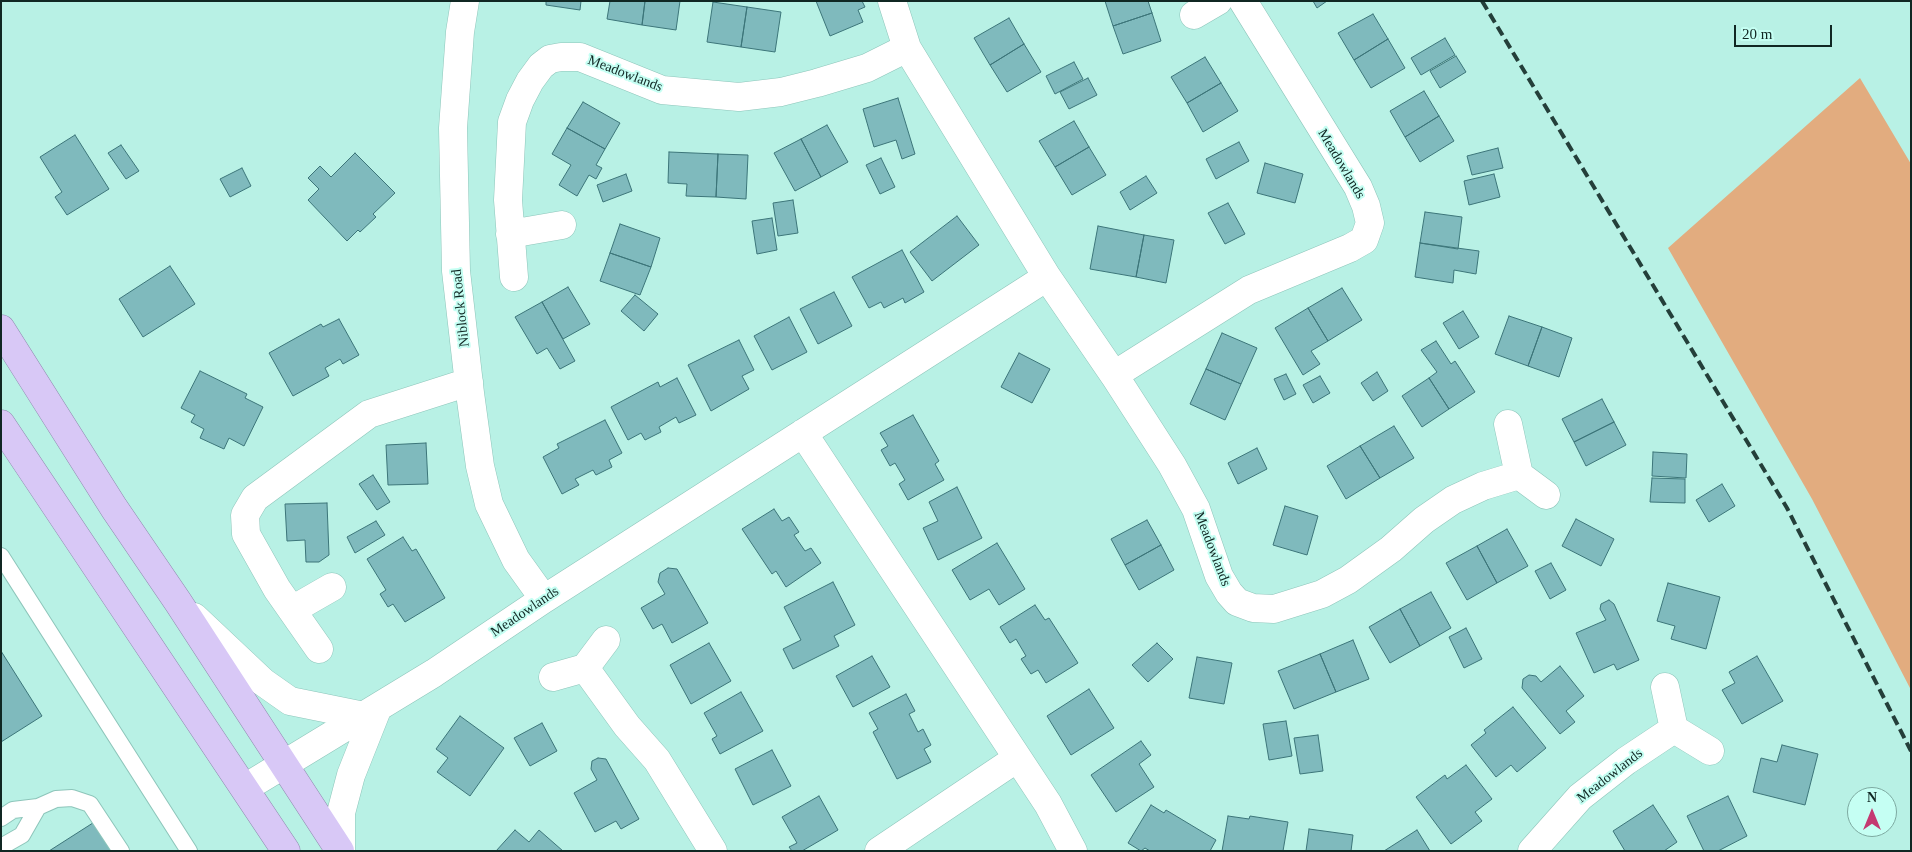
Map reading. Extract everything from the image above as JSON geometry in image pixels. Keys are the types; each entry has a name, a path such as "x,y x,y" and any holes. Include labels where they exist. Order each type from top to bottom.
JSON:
{"highway":[{"path":"1,329 114,508 178,602 340,851"},
{"path":"1,424 286,851"}],"street":[{"name":"Niblock Road","path":"465,1 460,32 453,128 456,271 480,466 489,504 516,560 544,599"},
{"name":"Meadowlands","path":"892,1 907,48 1047,277 1114,375 1172,465 1196,509 1219,576 1237,602 1252,608 1274,609 1322,594 1355,575 1391,549 1424,520 1453,500 1483,486 1519,475"},
{"path":"1194,16 1218,1"},
{"name":"Meadowlands","path":"1114,375 1249,290 1350,248 1364,240 1370,223 1366,206 1358,187 1243,1"},
{"name":"Meadowlands","path":"514,277 508,190 512,122 530,80 541,66 550,59 580,57 662,90 739,97 781,92 817,83 867,68 907,48"},
{"path":"510,234 562,225"},
{"name":"Meadowlands","path":"245,788 434,674 544,599 1047,277"},
{"path":"319,648 276,589 246,534 245,514 255,498 368,414 469,382"},
{"path":"1508,424 1519,475 1546,495"},
{"path":"803,433 1016,759 1048,804 1073,851"},
{"path":"292,610 332,587"},
{"path":"178,602 263,682 290,701 371,711 341,814 340,851"},
{"path":"553,677 585,668 606,640"},
{"path":"585,668 627,726 657,760 710,850"},
{"path":"1665,687 1674,729 1710,751"},
{"name":"Meadowlands","path":"1532,851 1580,797 1626,761 1674,729"},
{"path":"879,851 1016,759"}],"lane":[{"path":"1,556 189,851"},
{"path":"1,818 14,810 38,808 56,799 72,798 90,804 121,851"},
{"path":"1,848 22,835 38,808"}],"shaded area":[{"path":"1860,78 1911,164 1911,690 1812,499 1668,248"}],"building":[{"path":"546,1 581,1 580,10 546,5"},
{"path":"610,1 645,1 642,25 607,19"},
{"path":"645,1 680,1 676,30 642,25"},
{"path":"816,1 862,1 865,7 858,10 863,22 830,36"},
{"path":"1105,1 1148,1 1152,13 1113,26"},
{"path":"1313,1 1327,1 1317,8"},
{"path":"713,2 747,7 741,47 707,42"},
{"path":"747,7 781,12 775,52 741,47"},
{"path":"1152,13 1161,41 1123,54 1113,26"},
{"path":"1373,14 1388,39 1354,60 1338,33"},
{"path":"1009,18 1024,44 990,65 974,38"},
{"path":"1445,38 1455,55 1421,75 1411,58"},
{"path":"1388,39 1405,68 1371,88 1354,60"},
{"path":"1024,44 1041,72 1007,92 990,65"},
{"path":"1456,56 1466,72 1440,88 1430,71"},
{"path":"1205,57 1221,83 1187,103 1171,77"},
{"path":"1074,62 1083,79 1055,94 1046,76"},
{"path":"1088,78 1097,95 1069,109 1060,92"},
{"path":"1221,83 1238,111 1203,132 1187,103"},
{"path":"1424,91 1439,116 1405,137 1390,111"},
{"path":"898,98 915,154 902,159 896,140 874,147 863,109"},
{"path":"583,102 620,123 605,149 567,128"},
{"path":"1439,116 1454,141 1420,162 1405,137"},
{"path":"1074,121 1089,147 1055,167 1039,141"},
{"path":"827,125 848,162 821,177 801,139"},
{"path":"567,128 605,149 596,165 602,168 596,179 589,175 577,196 559,185 571,165 552,154"},
{"path":"75,135 109,189 67,215 55,197 62,192 40,157"},
{"path":"801,139 821,177 795,191 774,153"},
{"path":"1239,142 1249,161 1216,179 1206,159"},
{"path":"121,145 139,171 126,179 108,153"},
{"path":"1089,147 1106,175 1072,195 1055,167"},
{"path":"1498,148 1503,168 1472,175 1467,156"},
{"path":"669,152 718,154 716,197 686,196 687,184 668,183"},
{"path":"355,153 395,193 373,214 376,217 347,241 308,200 319,189 308,178 320,166 331,177"},
{"path":"718,154 748,155 746,199 716,197"},
{"path":"881,158 895,187 880,194 866,165"},
{"path":"1265,163 1303,174 1295,203 1257,193"},
{"path":"242,168 251,186 230,197 220,179"},
{"path":"626,174 632,191 603,202 597,185"},
{"path":"1494,174 1500,197 1469,205 1464,181"},
{"path":"1146,176 1157,193 1130,210 1120,192"},
{"path":"793,200 798,233 778,236 773,203"},
{"path":"1228,203 1245,234 1225,244 1208,213"},
{"path":"1425,212 1462,217 1458,249 1420,243"},
{"path":"957,216 979,245 932,281 910,252"},
{"path":"772,218 777,250 757,254 752,221"},
{"path":"620,224 660,238 651,267 610,253"},
{"path":"1098,226 1144,235 1136,277 1090,269"},
{"path":"1144,235 1174,240 1166,283 1136,277"},
{"path":"1420,243 1479,251 1476,274 1454,270 1453,283 1415,277"},
{"path":"902,250 924,292 905,303 903,298 884,308 881,302 869,308 852,277"},
{"path":"610,253 651,267 640,295 600,281"},
{"path":"170,266 195,304 143,337 119,299"},
{"path":"568,287 590,324 563,339 542,302"},
{"path":"1342,288 1362,320 1328,341 1308,308"},
{"path":"834,292 852,326 818,344 800,309"},
{"path":"635,295 658,314 644,331 621,311"},
{"path":"542,302 575,361 560,369 547,348 537,354 515,317"},
{"path":"1308,308 1328,341 1311,351 1320,364 1303,375 1275,328"},
{"path":"1463,311 1479,337 1459,349 1443,323"},
{"path":"1509,316 1542,327 1528,366 1495,354"},
{"path":"789,317 807,352 772,370 754,336"},
{"path":"339,319 359,355 343,364 340,359 325,368 329,376 293,396 269,353 321,324 323,327"},
{"path":"1542,327 1572,338 1559,377 1528,366"},
{"path":"1222,333 1257,348 1241,384 1206,369"},
{"path":"739,340 754,370 742,376 749,389 711,411 688,365"},
{"path":"1436,341 1451,364 1455,361 1475,392 1449,409 1429,378 1437,372 1421,350"},
{"path":"1019,353 1050,369 1032,403 1001,387"},
{"path":"1206,369 1241,384 1225,420 1190,404"},
{"path":"200,371 247,394 245,398 263,407 244,446 229,438 224,449 200,438 204,429 191,422 195,415 181,408"},
{"path":"1377,372 1388,391 1373,401 1361,383"},
{"path":"1286,374 1296,394 1284,400 1274,379"},
{"path":"1320,376 1330,393 1313,403 1303,385"},
{"path":"677,378 696,415 679,423 676,417 659,427 661,432 645,440 641,433 628,440 611,407 658,382 660,387"},
{"path":"1429,378 1449,409 1422,427 1402,396"},
{"path":"1602,399 1614,422 1574,442 1562,419"},
{"path":"913,415 939,461 935,464 944,480 908,500 899,484 905,480 895,463 890,466 881,450 888,446 880,433"},
{"path":"605,420 622,453 609,460 612,467 596,475 593,470 575,479 579,485 562,494 543,457 559,448 557,444"},
{"path":"1614,422 1626,445 1586,466 1574,442"},
{"path":"1394,426 1414,458 1380,478 1360,446"},
{"path":"426,443 428,484 388,485 386,445"},
{"path":"1360,446 1380,478 1346,499 1327,466"},
{"path":"1257,448 1267,469 1238,484 1228,463"},
{"path":"1653,452 1687,454 1686,478 1652,476"},
{"path":"373,475 390,502 377,510 359,484"},
{"path":"1652,478 1685,479 1685,503 1650,502"},
{"path":"1722,484 1735,506 1709,522 1696,500"},
{"path":"957,487 982,538 938,560 923,528 938,521 929,502"},
{"path":"327,503 329,555 319,562 306,562 305,540 287,541 285,504"},
{"path":"1285,506 1318,516 1307,555 1273,545"},
{"path":"774,509 782,521 789,517 799,532 794,535 805,551 811,548 821,563 786,587 776,571 772,574 742,529"},
{"path":"1576,519 1614,539 1601,566 1562,546"},
{"path":"1147,520 1161,545 1125,565 1111,539"},
{"path":"376,521 385,535 355,553 347,537"},
{"path":"1507,529 1528,566 1497,583 1477,546"},
{"path":"403,537 412,551 416,549 445,598 405,622 393,604 388,607 380,594 386,590 367,559"},
{"path":"997,543 1025,589 999,605 989,589 970,600 952,570"},
{"path":"1161,545 1174,570 1139,590 1125,565"},
{"path":"1477,546 1497,583 1467,600 1446,563"},
{"path":"1551,563 1566,590 1550,599 1535,571"},
{"path":"668,568 677,569 708,623 672,643 662,624 653,629 641,608 665,594 658,582 660,573"},
{"path":"833,582 855,625 834,636 839,646 793,669 783,649 801,640 784,607"},
{"path":"1668,583 1720,597 1706,649 1671,639 1675,626 1657,621"},
{"path":"1431,592 1451,628 1420,646 1400,609"},
{"path":"1609,600 1614,604 1639,660 1617,670 1614,664 1594,673 1576,633 1606,620 1600,609 1601,604"},
{"path":"1035,605 1045,620 1049,618 1078,663 1046,683 1038,670 1031,674 1021,659 1026,656 1016,639 1010,643 1000,627"},
{"path":"1400,609 1420,646 1390,663 1369,627"},
{"path":"1466,628 1482,659 1464,668 1449,637"},
{"path":"1353,640 1369,679 1336,692 1320,654"},
{"path":"709,643 731,681 691,704 670,665"},
{"path":"1157,643 1173,659 1148,682 1132,665"},
{"path":"1,651 42,716 1,742"},
{"path":"1320,654 1336,692 1294,709 1278,671"},
{"path":"872,656 890,687 853,707 836,676"},
{"path":"1757,656 1783,701 1742,724 1722,690 1735,683 1729,672"},
{"path":"1197,657 1232,663 1224,704 1189,698"},
{"path":"1560,666 1584,696 1566,711 1575,722 1560,734 1522,688 1523,679 1529,675 1536,676 1541,682"},
{"path":"1089,689 1114,728 1071,755 1047,716"},
{"path":"741,692 763,731 720,754 712,739 717,736 704,713"},
{"path":"906,694 915,711 909,714 918,732 923,729 931,745 924,749 931,762 897,779 873,732 878,729 869,713"},
{"path":"1513,707 1546,748 1517,772 1511,765 1496,777 1471,745 1486,733 1484,730"},
{"path":"460,716 504,748 470,796 437,772 448,758 436,749"},
{"path":"1286,721 1292,756 1269,760 1263,724"},
{"path":"542,723 557,751 530,766 514,738"},
{"path":"1318,735 1323,771 1300,774 1294,738"},
{"path":"1141,741 1151,755 1139,764 1154,787 1116,812 1091,775"},
{"path":"1782,745 1818,754 1805,805 1753,792 1761,758 1777,762"},
{"path":"772,750 791,786 753,805 735,769"},
{"path":"598,758 606,759 639,819 621,829 616,821 595,832 574,793 597,780 591,769 592,761"},
{"path":"1466,765 1492,799 1475,812 1482,821 1451,844 1416,797 1445,775 1447,779"},
{"path":"819,796 838,830 802,851 792,851 789,847 797,843 782,817"},
{"path":"1728,796 1747,836 1718,851 1704,851 1687,816"},
{"path":"1151,805 1164,813 1166,810 1216,840 1210,851 1150,851 1145,848 1141,851 1128,843"},
{"path":"1653,805 1677,842 1664,851 1625,851 1613,831"},
{"path":"1228,816 1249,819 1250,816 1288,822 1283,851 1222,851"},
{"path":"96,821 116,851 49,851"},
{"path":"1309,829 1353,835 1351,851 1306,851"},
{"path":"515,830 529,842 539,830 563,851 496,851"},
{"path":"1417,830 1430,851 1384,851"}],"railway":[{"path":"1482,1 1787,508 1911,751"}]}
